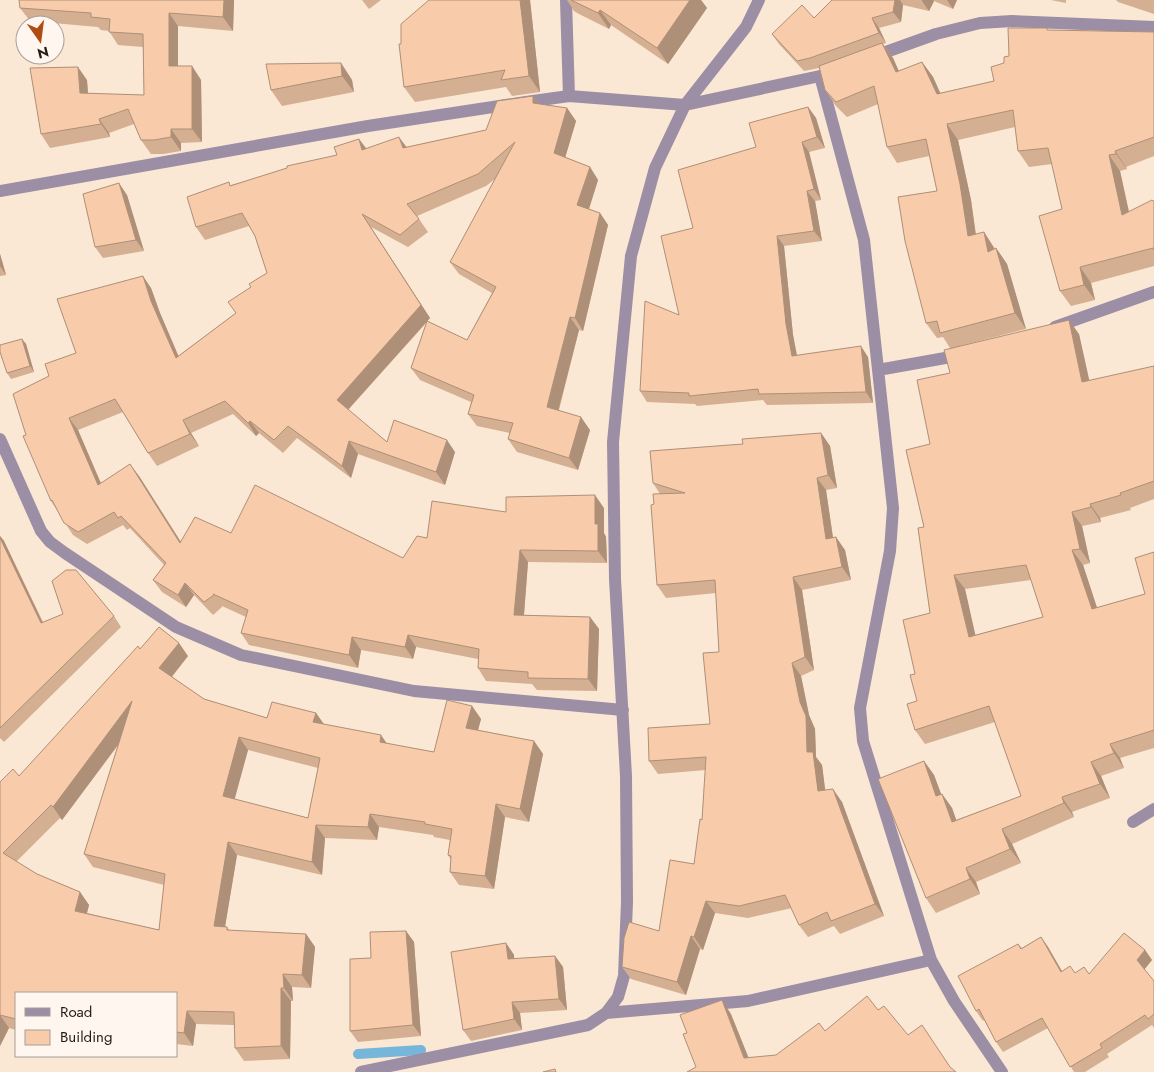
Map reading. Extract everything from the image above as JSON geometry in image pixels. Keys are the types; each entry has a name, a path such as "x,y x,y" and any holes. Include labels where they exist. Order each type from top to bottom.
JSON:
{"street":[{"path":"566,0 569,96"},
{"path":"361,1072 588,1025 606,1013 618,997 624,976 627,902 626,776 615,579 613,442 631,256 655,168 685,105 746,26 759,0"},
{"path":"0,191 368,126 569,96 685,105 820,76 936,34 980,23 1012,21 1154,27"},
{"path":"820,76 864,240 893,508 890,551 860,708 863,741 931,960 954,1002 1002,1072"},
{"path":"1043,331 1154,292"},
{"path":"878,370 974,352"},
{"path":"0,439 41,531 50,542 176,626 241,654 414,691 623,710"},
{"path":"1133,822 1154,809"},
{"path":"606,1013 748,1001 931,960"}],"building":[{"path":"19,0 224,0 223,17 169,13 169,66 192,66 192,129 171,129 171,137 141,140 128,109 99,119 101,124 41,134 30,68 78,67 80,93 144,95 143,34 109,32 110,19 91,17 91,13 20,8"},
{"path":"429,0 520,0 529,76 501,80 505,70 404,87 399,44 401,44 401,24"},
{"path":"571,0 690,0 657,48 600,10 598,13"},
{"path":"832,0 895,0 893,12 872,18 879,33 797,61 772,34 802,5 814,18"},
{"path":"1008,28 1154,32 1154,137 1115,151 1116,154 1109,155 1122,215 1152,200 1154,201 1154,250 1153,248 1080,267 1084,285 1060,291 1039,216 1062,209 1048,148 1018,151 1013,110 947,124 960,184 968,236 984,232 988,252 996,248 1015,313 940,333 937,321 926,323 905,241 898,197 937,191 926,139 887,147 874,86 836,102 825,90 819,66 882,43 896,72 922,62 937,94 994,81 991,67 1004,63 1004,57 1009,56"},
{"path":"341,63 342,76 271,90 266,64"},
{"path":"533,96 533,103 567,108 554,153 590,167 577,205 600,213 575,318 570,317 547,407 581,417 569,458 508,439 513,423 468,414 474,395 411,368 427,321 467,340 496,287 450,262 515,142 478,174 407,204 419,219 400,235 362,214 421,305 337,400 387,442 394,420 447,440 436,472 349,441 342,466 288,426 274,440 250,421 248,423 225,401 183,420 190,434 148,453 115,399 69,418 98,485 130,464 180,543 195,517 231,533 255,485 403,558 417,536 427,538 432,501 506,512 506,497 595,495 595,524 598,524 598,551 520,550 514,615 590,617 588,679 528,678 528,672 478,668 479,649 408,635 405,647 352,637 349,655 241,633 248,610 213,594 204,602 185,583 178,595 153,580 166,563 121,516 118,518 114,512 78,532 64,523 51,501 23,436 26,435 13,394 49,376 45,364 76,353 57,299 143,276 151,301 176,358 236,313 228,302 251,287 249,284 267,273 255,236 242,213 196,227 187,197 229,182 230,186 287,168 287,166 337,155 334,147 359,139 362,150 399,137 403,148 486,130 497,101"},
{"path":"808,107 817,137 802,142 814,189 807,191 814,231 777,236 786,324 792,356 861,346 866,392 759,394 758,389 689,396 689,393 640,391 645,301 679,315 661,236 693,228 678,170 756,147 749,123"},
{"path":"119,183 136,240 95,247 83,194"},
{"path":"1069,320 1082,382 1154,366 1154,481 1120,493 1121,495 1090,504 1091,507 1072,512 1080,549 1072,550 1092,609 1145,594 1135,558 1154,552 1154,730 1110,744 1114,753 1091,762 1100,784 1062,797 1064,803 1002,829 1010,849 966,868 970,879 926,898 878,779 924,761 936,796 942,794 952,822 1021,796 989,706 915,730 907,704 917,701 910,675 915,674 903,620 930,613 918,528 924,527 906,450 930,444 917,380 950,373 944,350","holes":["1026,565 1043,617 969,637 954,575"]},
{"path":"22,339 30,366 7,373 0,352 0,345"},
{"path":"821,433 828,475 817,478 826,539 836,537 842,567 793,577 805,657 792,663 800,702 806,716 807,752 813,752 818,791 833,789 875,904 831,921 827,912 799,925 785,895 739,906 706,901 694,937 691,936 677,982 622,967 624,938 629,922 659,931 670,860 694,864 700,819 702,820 706,757 649,761 648,728 710,724 703,653 719,652 715,580 657,585 651,505 654,504 653,494 685,493 653,483 650,451 743,444 742,439"},
{"path":"0,538 41,623 63,614 52,581 66,570 76,570 114,616 0,728"},
{"path":"159,627 179,643 159,668 204,699 267,718 272,702 316,713 313,722 381,735 380,742 434,752 447,700 472,706 466,728 534,741 520,809 496,804 485,876 450,872 451,856 448,855 452,829 425,824 425,822 370,814 368,827 316,825 312,862 228,842 214,926 227,927 227,930 306,934 302,975 283,974 284,988 281,988 281,1046 235,1048 234,1012 187,1011 184,1033 178,1032 178,992 15,992 15,1019 0,1015 0,782 13,769 19,776 138,646 140,649","holes":["132,701 84,854 165,874 159,930 75,911 80,892 37,874 3,853 51,805 53,807","239,737 320,758 308,818 223,796"]},
{"path":"406,931 413,1025 350,1031 350,959 371,958 370,932"},
{"path":"1124,933 1145,950 1137,960 1154,981 1154,1014 1148,1019 1145,1015 1100,1044 1102,1048 1070,1067 1042,1018 996,1042 979,1009 976,1011 958,976 1018,944 1021,949 1041,937 1061,972 1070,966 1075,973 1084,967 1089,974"},
{"path":"506,943 508,959 555,956 559,999 512,1002 514,1019 463,1030 451,952"},
{"path":"867,996 878,1010 884,1006 908,1035 922,1025 950,1067 956,1072 687,1072 696,1067 683,1034 687,1033 680,1015 722,1000 744,1058 776,1055 819,1023 825,1031"},
{"path":"555,1069 556,1072 543,1072"}],"waterway":[{"path":"358,1054 421,1050"}]}
